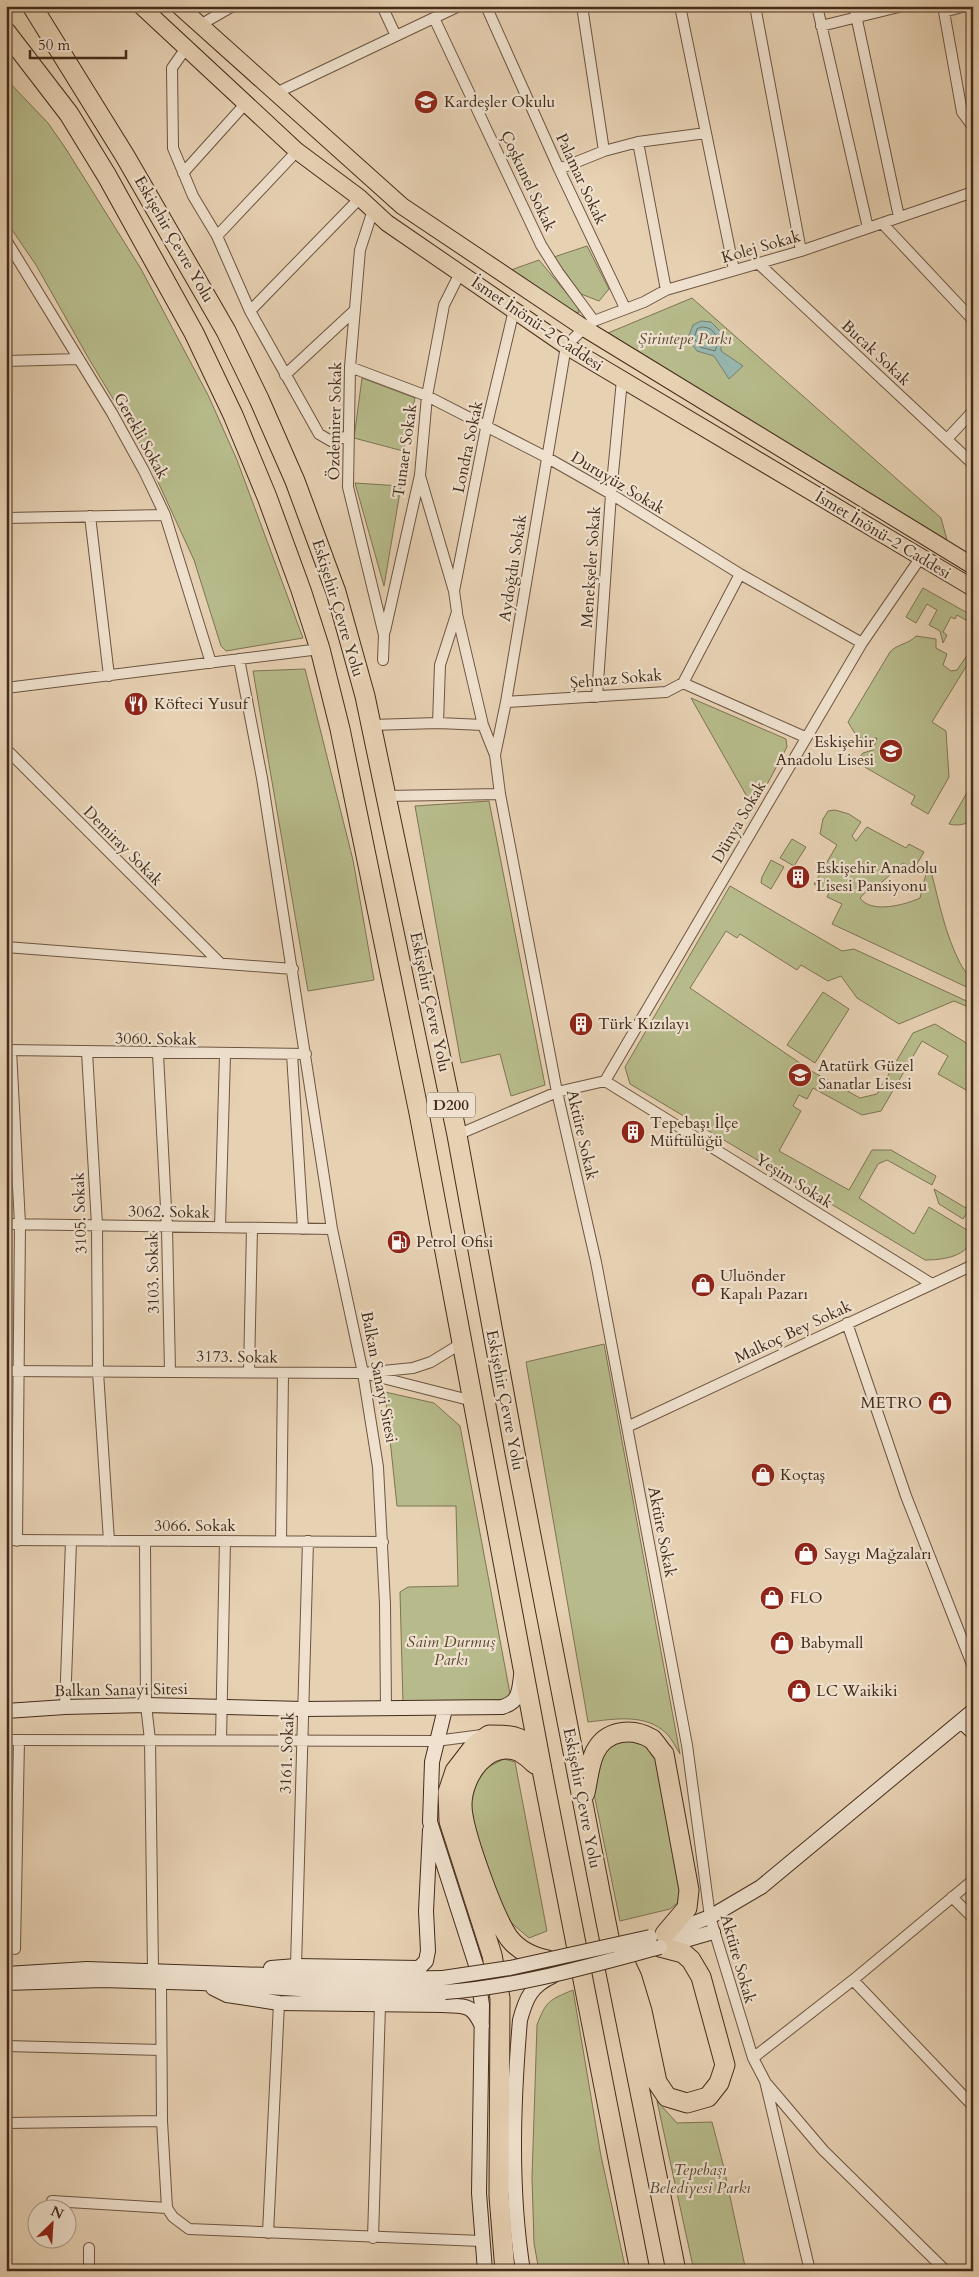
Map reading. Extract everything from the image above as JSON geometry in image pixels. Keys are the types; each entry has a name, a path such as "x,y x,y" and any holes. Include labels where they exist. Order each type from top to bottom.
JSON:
{"highway":[{"name":"Eskişehir Çevre Yolu","path":"37,11 125,156 226,331 259,398 295,481 336,592 371,725 457,1135 513,1443 676,2271"},
{"name":"Eskişehir Çevre Yolu","path":"6,32 54,93 107,176 194,333 267,497 301,590 320,650 340,729 388,960 640,2271"},
{"path":"6,47 54,93"},
{"path":"584,1802 595,1752 604,1740 617,1732 634,1732 653,1740 664,1754 689,1890 687,1908 658,1939 683,1953 691,1960 701,1977 724,2065 719,2083 708,2097 687,2104 667,2097 656,2082 642,2011 632,1978 606,1922"},
{"path":"504,2271 499,2196 500,1998 492,1955 449,1821 448,1792 455,1771 475,1745 489,1734 513,1735 532,1746 544,1775"},
{"path":"544,1775 535,1764 521,1753 509,1749 498,1751 480,1761 472,1771 464,1788 462,1804 464,1824 500,1924 510,1939 529,1956 552,1967"}],"main road":[{"name":"İsmet İnönü-2 Caddesi","path":"141,6 297,151 360,198 387,223 566,346 973,588"},
{"name":"İsmet İnönü-2 Caddesi","path":"179,6 402,206 973,566"}],"street":[{"path":"200,25 233,6"},
{"path":"382,6 396,36"},
{"path":"276,93 459,6"},
{"name":"Palamar Sokak","path":"486,6 559,169 625,308"},
{"path":"582,6 604,151"},
{"path":"680,6 734,270"},
{"path":"755,6 801,251"},
{"path":"817,6 868,228"},
{"path":"854,6 900,217"},
{"path":"821,26 903,6"},
{"path":"965,6 944,9 962,112 973,128"},
{"name":"Çoşkunel Sokak","path":"434,18 541,245 589,324"},
{"path":"186,48 172,68 173,148 183,173 193,196 216,236 250,311 319,434 331,442 348,436"},
{"path":"183,173 246,103"},
{"path":"559,169 604,151 638,142 706,133"},
{"path":"638,142 666,290"},
{"path":"216,236 297,151"},
{"name":"Kolej Sokak","path":"566,346 589,324 666,290 801,251 973,192"},
{"path":"250,311 360,198"},
{"name":"Özdemirer Sokak","path":"373,210 360,250 350,367 348,487 384,635 383,660"},
{"path":"882,223 973,320"},
{"name":"Gerekli Sokak","path":"6,240 117,421 144,471 165,515 211,664"},
{"name":"Bucak Sokak","path":"760,264 973,464"},
{"name":"Tunaer Sokak","path":"384,635 420,475 427,396 444,305 460,273"},
{"path":"285,375 356,310"},
{"name":"Londra Sokak","path":"454,591 486,428 514,310"},
{"name":"Aydoğdu Sokak","path":"500,794 495,755 506,702 566,346"},
{"path":"6,361 79,359"},
{"name":"Duruyüz Sokak","path":"350,367 427,396 486,428 546,457 611,494 740,574 862,643"},
{"name":"Menekşeler Sokak","path":"597,697 611,494 622,380"},
{"path":"947,439 973,411"},
{"name":"Londra Sokak","path":"420,475 454,591 457,612 440,665 438,723"},
{"path":"6,518 165,515"},
{"path":"90,516 109,676"},
{"name":"Dünya Sokak","path":"606,1082 862,643 921,557"},
{"path":"683,683 740,574"},
{"path":"457,612 483,725 495,755"},
{"path":"6,688 320,650"},
{"path":"239,659 262,778 306,1054"},
{"name":"Şehnaz Sokak","path":"506,702 666,692 683,683 806,737"},
{"path":"371,725 438,723 483,725"},
{"name":"Demiray Sokak","path":"6,749 220,963"},
{"path":"386,796 500,794"},
{"name":"Aktüre Sokak","path":"500,794 557,1092 596,1262 687,1745 713,1932 753,2058 765,2081 810,2271"},
{"path":"6,947 293,969"},
{"path":"9,1050 20,1224 18,1370 12,1540"},
{"name":"3060. Sokak","path":"9,1050 225,1055 306,1054"},
{"name":"3105. Sokak","path":"87,1052 97,1226 98,1372 109,1541"},
{"name":"3103. Sokak","path":"158,1054 167,1227 170,1371"},
{"path":"292,1054 303,1229"},
{"name":"Balkan Sanayi Sitesi","path":"306,1054 332,1229 363,1373 378,1466 383,1542 386,1709"},
{"path":"220,1227 225,1055"},
{"path":"457,1135 557,1092 606,1082"},
{"name":"Yeşim Sokak","path":"606,1082 932,1284"},
{"name":"3062. Sokak","path":"6,1224 332,1229"},
{"path":"249,1372 252,1228"},
{"name":"Malkoç Bey Sokak","path":"627,1426 973,1266"},
{"path":"847,1323 906,1496 973,1668"},
{"name":"3173. Sokak","path":"6,1370 363,1373 413,1368 431,1362 462,1343"},
{"path":"281,1541 283,1373"},
{"path":"363,1373 473,1401"},
{"name":"3066. Sokak","path":"12,1540 383,1542"},
{"path":"65,1707 71,1541"},
{"path":"145,1541 146,1705 150,1740 162,2121 167,2208 173,2217 188,2228 481,2242"},
{"path":"221,1740 225,1541"},
{"name":"3161. Sokak","path":"296,1966 308,1542"},
{"name":"Balkan Sanayi Sitesi","path":"6,1711 146,1705 304,1709 502,1707 512,1704 518,1697 522,1660"},
{"path":"6,1983 103,1980 296,1966 419,1968 426,1961 428,1951 426,1911 432,1762 445,1709"},
{"path":"658,1939 710,1917 761,1887 973,1712"},
{"path":"961,1721 973,1732"},
{"path":"6,1740 436,1741 489,1734"},
{"path":"15,1949 19,1740"},
{"path":"430,1822 476,1965 482,2026 479,2193 481,2242 485,2271"},
{"path":"753,2058 853,1980 973,1880"},
{"path":"952,1897 973,1918"},
{"path":"6,1974 87,1969 201,1982 331,1991 444,1985 471,1976 552,1967 658,1939 713,1932"},
{"path":"524,2271 518,2241 515,2143 520,2020 524,2004 532,1989 552,1967"},
{"path":"221,1972 376,1979 444,1985"},
{"path":"853,1980 973,2106"},
{"path":"201,1982 226,1995 280,2002 467,2007 475,2012 482,2026"},
{"path":"268,2233 280,2002"},
{"path":"373,2238 380,2005"},
{"path":"6,2046 161,2050"},
{"path":"765,2081 823,2150 946,2271"},
{"path":"6,2124 162,2121"},
{"path":"78,2203 167,2208"},
{"path":"89,2248 89,2271"}],"green space":[{"path":"6,79 48,123 66,149 141,269 208,395 237,460 303,638 226,651 221,646 194,560 141,445 89,359 36,265 6,221"},
{"path":"587,246 609,289 599,301 581,294 554,257"},
{"path":"539,260 578,307 579,313 562,308 511,270"},
{"name":"Şirintepe Parkı","path":"692,298 941,518 947,540 608,333"},
{"path":"362,378 415,398 403,451 354,438"},
{"path":"355,483 401,486 384,586"},
{"path":"923,588 973,616 973,624 957,615 955,619 951,617 943,632 947,635 943,643 940,631 929,625 937,610 927,604 916,623 906,617"},
{"path":"916,636 936,639 936,648 947,654 943,665 951,671 957,670 970,651 973,651 973,667 967,665 932,722 946,731 949,777 928,814 911,804 915,796 856,762 863,753 873,750 877,738 866,739 859,737 848,722 890,652"},
{"path":"305,669 353,860 374,980 308,991 253,671"},
{"path":"691,698 786,739 787,747 754,809"},
{"path":"973,782 973,819 968,823 949,824"},
{"path":"489,801 545,1085 511,1096 500,1054 461,1063 415,806"},
{"path":"835,810 849,814 861,822 852,836 856,841 867,827 906,848 909,844 924,852 914,869 903,863 882,882 869,888 860,898 865,903 880,907 914,901 920,898 927,870 931,871 950,941 970,979 973,990 832,924 842,904 827,897 829,893 814,884 837,845 820,834 823,819 828,811"},
{"path":"792,839 806,847 794,866 780,858"},
{"path":"771,860 784,867 771,889 761,883"},
{"path":"730,886 842,951 854,949 973,1004 973,1009 954,1001 899,1024 857,998 841,976 828,981 801,965 797,970 740,934 737,938 726,931 690,988 813,1072 860,1098 877,1094 913,1033 935,1024 973,1047 973,1094 938,1074 948,1056 922,1041 881,1111 862,1115 813,1088 807,1099 799,1095 793,1106 801,1111 779,1151 849,1190 872,1150 891,1150 936,1176 932,1185 887,1160 878,1164 859,1198 914,1234 929,1207 967,1230 973,1220 973,1234 970,1243 961,1253 947,1258 925,1260 630,1084 625,1067"},
{"path":"823,992 849,1009 815,1063 787,1045"},
{"path":"934,1189 966,1208 973,1197 973,1203 963,1219 939,1204"},
{"path":"604,1344 680,1754 667,1734 659,1727 650,1723 630,1719 588,1722 526,1362"},
{"name":"Saim Durmuş Parkı","path":"385,1392 434,1403 460,1426 511,1699 403,1704 400,1592 408,1587 458,1586 456,1506 397,1506"},
{"path":"631,1735 661,1757 682,1899 670,1909 620,1921 591,1779 597,1755"},
{"path":"504,1759 515,1762 547,1931 529,1938 508,1920 494,1891 469,1813 476,1773"},
{"path":"573,1990 601,2156 626,2271 539,2271 534,2243 532,2178 537,2025 549,2002"},
{"name":"Tepebaşı Belediyesi Parkı","path":"657,2101 677,2123 712,2122 746,2271 694,2271"}],"water":[{"path":"701,321 711,322 721,332 721,351 743,366 729,379 714,356 697,351 688,338 693,325"}],"place":[{"name":"Kardeşler Okulu","path":"426,102"},
{"name":"Köfteci Yusuf","path":"136,704"},
{"name":"Eskişehir Anadolu Lisesi","path":"891,751"},
{"name":"Eskişehir Anadolu Lisesi Pansiyonu","path":"798,877"},
{"name":"Türk Kızılayı","path":"581,1024"},
{"name":"Atatürk Güzel Sanatlar Lisesi","path":"800,1075"},
{"name":"Tepebaşı İlçe Müftülüğü","path":"633,1132"},
{"name":"Petrol Ofisi","path":"399,1242"},
{"name":"Uluönder Kapalı Pazarı","path":"703,1285"},
{"name":"METRO","path":"940,1403"},
{"name":"Koçtaş","path":"763,1475"},
{"name":"Saygı Mağzaları","path":"806,1554"},
{"name":"FLO","path":"772,1598"},
{"name":"Babymall","path":"782,1643"},
{"name":"LC Waikiki","path":"799,1691"}]}
